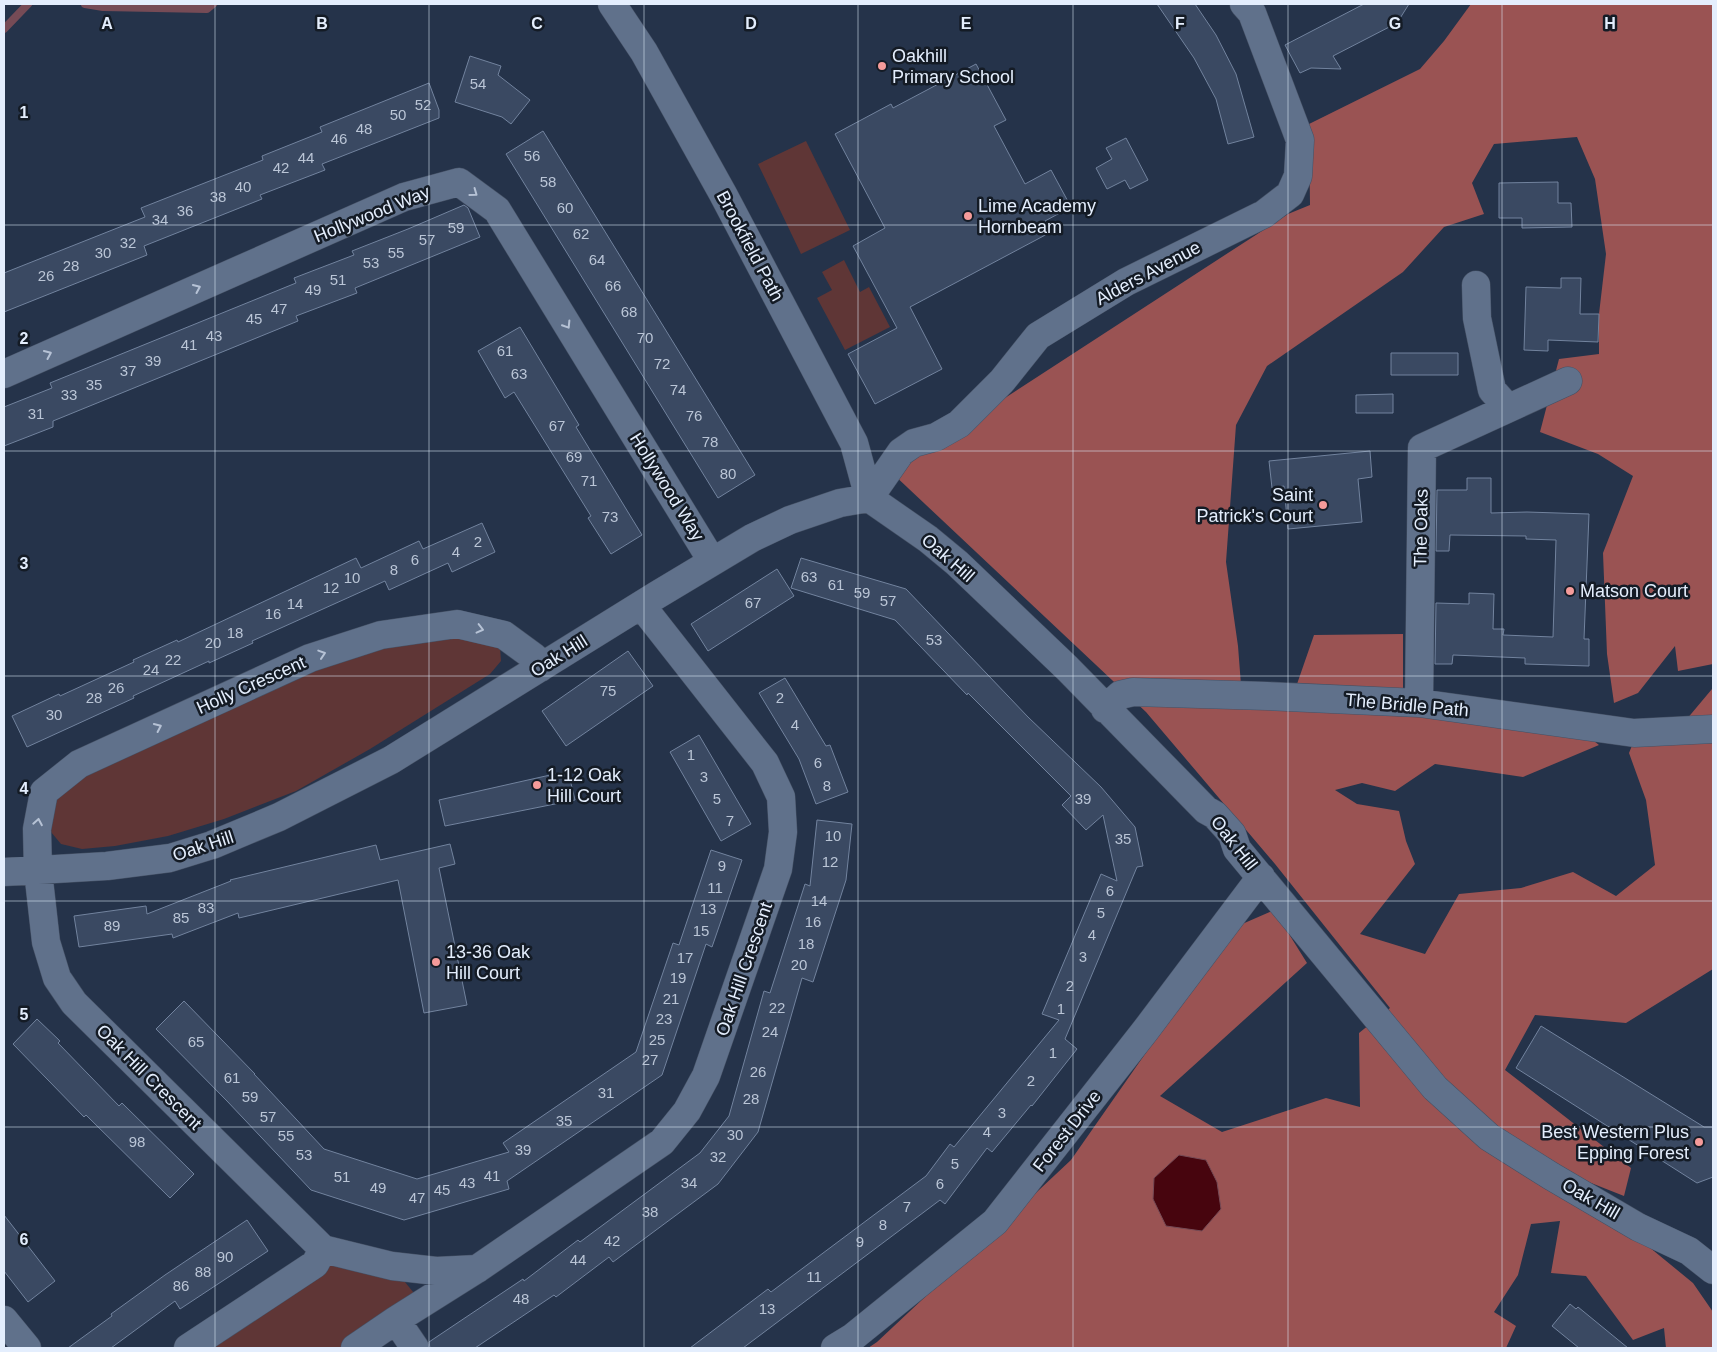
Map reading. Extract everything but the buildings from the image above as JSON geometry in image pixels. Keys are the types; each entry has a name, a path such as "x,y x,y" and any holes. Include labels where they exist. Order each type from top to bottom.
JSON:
{"street":[{"name":"Brookfield Path","path":"612,4 644,52 723,194 854,442 869,498"},
{"name":"Alders Avenue","path":"869,498 901,452 914,442 936,437 959,424 1002,380 1038,336 1126,282 1264,214 1290,194 1298,176 1300,140 1255,7"},
{"name":"Hollywood Way","path":"4,374 404,196 459,182 497,210 712,561"},
{"path":"1476,285 1477,318 1492,390 1508,408"},
{"name":"The Oaks","path":"1419,703 1422,448 1568,380"},
{"name":"Oak Hill","path":"4,872 107,866 170,858 221,841 279,818 391,760 752,538 790,520 840,503 869,498 928,539 957,563 1067,668 1105,709 1206,810 1215,815 1232,834 1237,849 1330,964 1435,1088 1489,1137 1638,1227 1689,1252 1713,1270"},
{"name":"Oak Hill Crescent","path":"355,1348 477,1269 662,1142 687,1111 706,1076 778,868 783,832 781,797 766,763 641,605"},
{"name":"Holly Crescent","path":"38,870 37,829 44,792 79,764 310,658 381,635 457,624 504,635 534,657 540,668"},
{"name":"The Bridle Path","path":"1105,709 1120,695 1133,692 1267,696 1419,703 1634,733 1713,729"},
{"name":"Oak Hill Crescent","path":"38,870 46,942 57,978 74,1003 323,1249"},
{"name":"Forest Drive","path":"835,1348 853,1337 995,1222 1139,1039 1261,877"},
{"path":"188,1348 315,1264 323,1249 392,1266 436,1271 477,1269"},
{"path":"4,1320 27,1348"},
{"path":"396,1320 415,1348"}],"shaded area":[{"path":"1471,4 1713,4 1713,664 1678,671 1675,646 1638,693 1614,703 1607,654 1603,553 1633,476 1598,454 1540,432 1559,359 1599,354 1599,314 1606,254 1595,179 1577,137 1494,144 1472,183 1484,214 1444,227 1403,272 1267,366 1236,425 1226,562 1238,646 1241,685 1288,710 1314,635 1403,634 1403,695 1565,718 1599,745 1523,777 1435,764 1395,791 1362,783 1335,790 1357,804 1399,811 1406,841 1415,864 1360,934 1425,954 1459,894 1521,888 1573,872 1616,896 1655,865 1646,800 1629,753 1635,738 1686,720 1712,689 1713,679 1713,969 1626,1023 1535,1015 1505,1070 1631,1168 1624,1196 1581,1179 1632,1233 1693,1283 1713,1312 1713,1348 1666,1348 1664,1328 1633,1340 1586,1276 1551,1273 1560,1221 1531,1224 1518,1275 1494,1312 1516,1326 1506,1348 868,1348 877,1342 1071,1160 1233,928 1274,910 1307,963 1160,1096 1222,1132 1326,1098 1360,1107 1359,1033 1390,1008 1275,864 1146,712 891,472 1288,214 1310,205 1309,124 1420,69 1444,41"},
{"path":"806,141 850,230 801,254 758,164"},
{"path":"844,260 860,292 869,287 890,327 845,350 817,298 832,290 822,272"},
{"path":"449,632 500,647 501,661 490,674 370,749 296,791 224,819 168,836 115,846 82,849 61,844 51,832 50,814 57,794 93,768 333,655"},
{"path":"1179,1155 1206,1160 1217,1182 1221,1209 1202,1231 1166,1226 1153,1199 1154,1178"},
{"path":"315,1264 392,1266 422,1303 355,1348 188,1348"}],"waterway":[{"path":"4,29 28,4"},
{"path":"85,4 103,7 207,9 213,4"}],"place":[{"name":"Oakhill Primary School","path":"882,66"},
{"name":"Lime Academy Hornbeam","path":"968,216"},
{"name":"Saint Patrick's Court","path":"1323,505"},
{"name":"Matson Court","path":"1570,591"},
{"name":"1-12 Oak Hill Court","path":"537,785"},
{"name":"13-36 Oak Hill Court","path":"436,962"},
{"name":"Best Western Plus Epping Forest","path":"1699,1142"}]}
